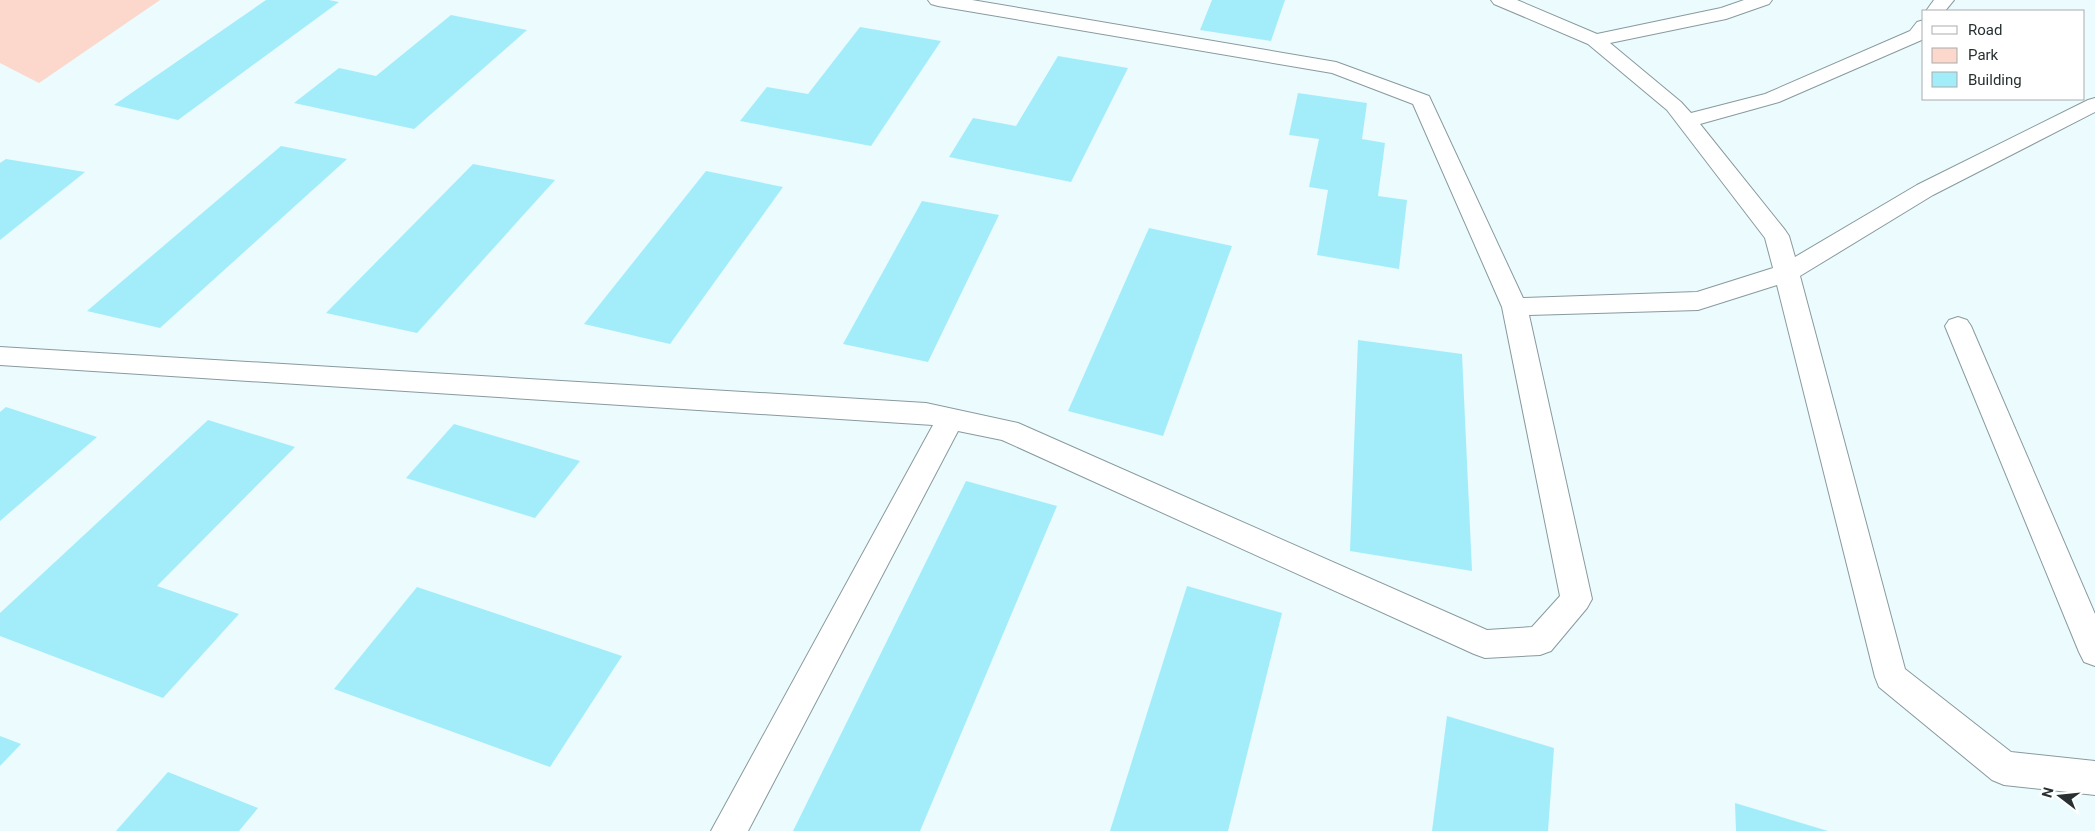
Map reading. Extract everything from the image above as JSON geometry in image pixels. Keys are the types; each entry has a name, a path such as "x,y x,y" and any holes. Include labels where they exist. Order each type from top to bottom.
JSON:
{"street":[{"path":"0,356 926,413 1008,431 1485,644 1540,641 1576,600 1515,307 1422,100 1336,68 938,0"},
{"path":"1501,0 1595,40 1674,106 1777,236 1892,677 2004,768 2095,778"},
{"path":"1595,40 1726,13 1762,0"},
{"path":"1936,10 1944,0"},
{"path":"1686,121 1772,98 1917,35 1922,29"},
{"path":"1515,307 1698,301 1786,273 1925,190 2095,104"},
{"path":"1958,326 2095,652"},
{"path":"729,831 951,418"}],"green space":[{"path":"0,0 160,0 39,83 0,63"}],"building":[{"path":"266,0 329,0 339,2 178,120 114,105"},
{"path":"1212,0 1285,0 1271,41 1200,30"},
{"path":"451,15 527,30 414,129 294,103 339,68 376,76"},
{"path":"860,27 941,41 871,146 740,121 767,87 808,94"},
{"path":"1058,56 1128,68 1071,182 949,157 973,118 1016,126"},
{"path":"1298,93 1367,103 1362,139 1385,143 1378,196 1407,200 1399,269 1317,255 1328,190 1309,187 1319,139 1289,135"},
{"path":"281,146 347,159 160,328 87,311"},
{"path":"6,159 85,172 0,240 0,163"},
{"path":"473,164 555,180 417,333 326,313"},
{"path":"706,171 783,187 670,344 584,324"},
{"path":"922,201 999,215 928,362 843,344"},
{"path":"1149,228 1232,246 1163,436 1068,411"},
{"path":"1358,340 1462,354 1472,571 1350,551"},
{"path":"6,407 97,437 0,521 0,412"},
{"path":"208,420 295,447 157,586 239,614 163,698 0,636 0,613"},
{"path":"454,424 580,461 535,518 406,478"},
{"path":"966,481 1057,506 920,831 793,831"},
{"path":"1187,586 1282,613 1228,831 1110,831"},
{"path":"417,587 622,656 550,767 334,689"},
{"path":"1447,716 1554,748 1548,831 1432,831"},
{"path":"0,736 21,744 0,766"},
{"path":"168,772 258,808 239,831 116,831"},
{"path":"1735,803 1828,831 1736,831"}]}
